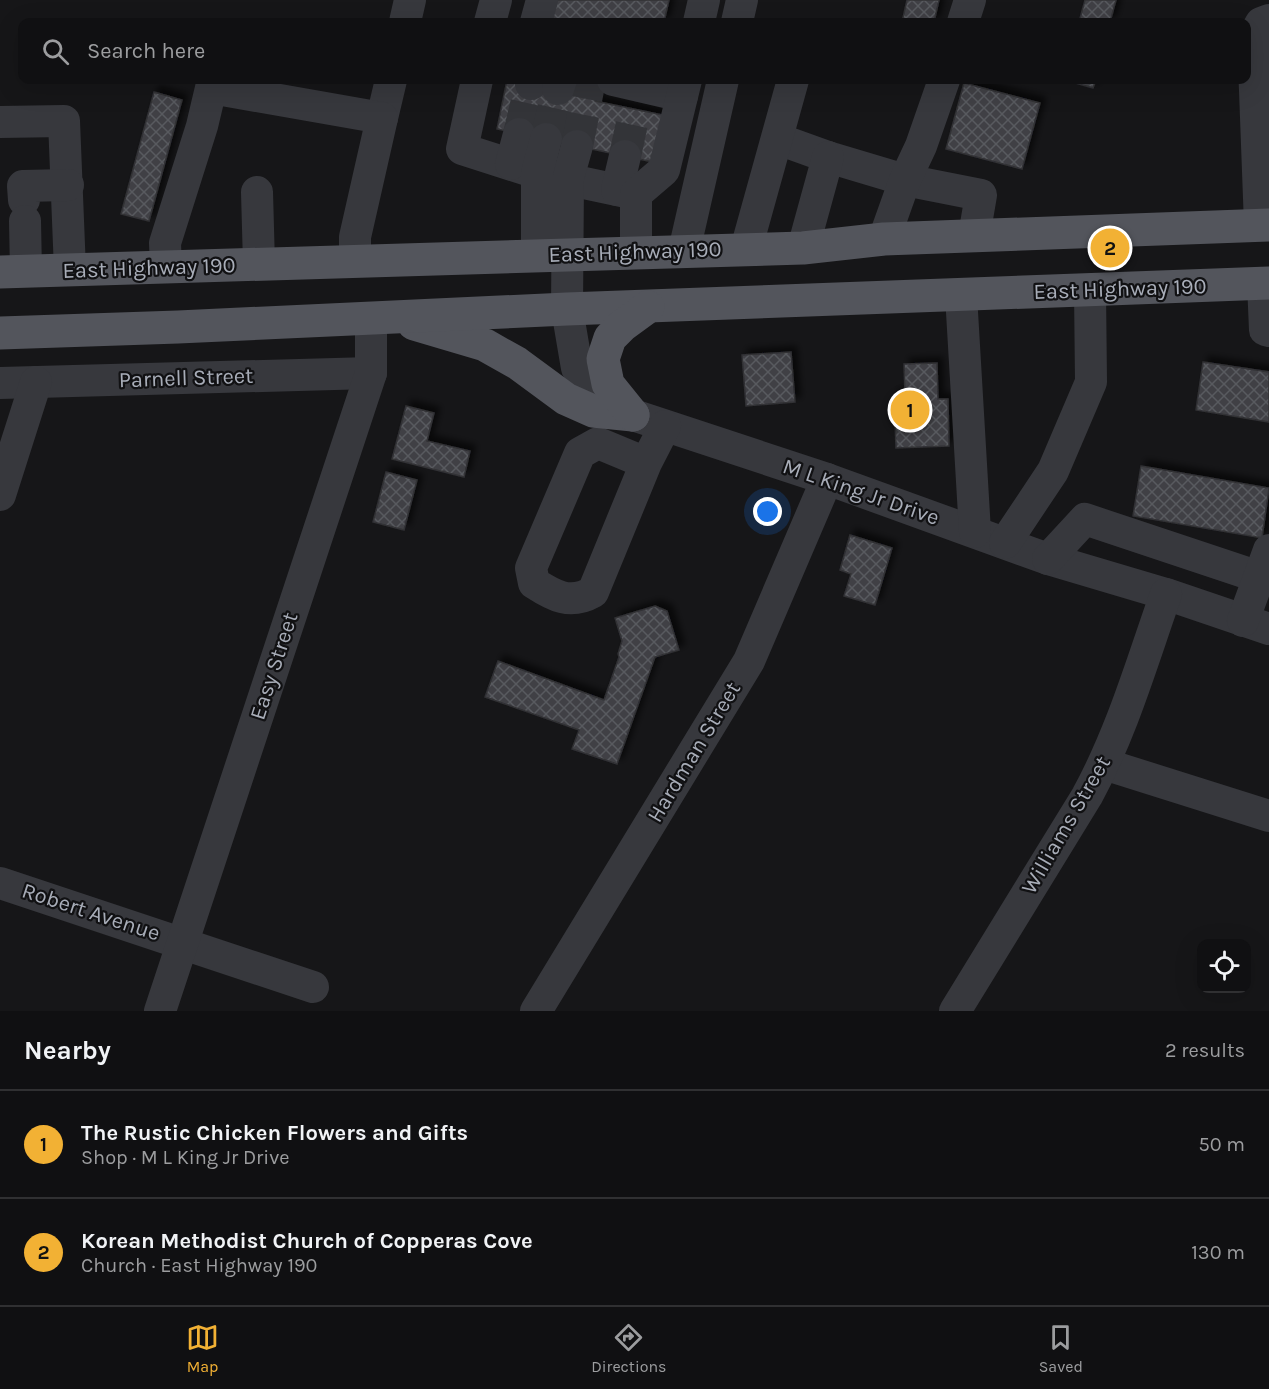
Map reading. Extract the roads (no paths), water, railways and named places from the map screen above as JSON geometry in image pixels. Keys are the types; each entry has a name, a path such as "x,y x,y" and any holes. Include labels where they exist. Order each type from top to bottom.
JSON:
{"main road":[{"name":"East Highway 190","path":"13,272 636,251 803,248 884,239 1265,225"},
{"name":"East Highway 190","path":"0,333 1266,283"},
{"path":"633,415 608,384 603,359 610,338 648,307"},
{"path":"380,317 485,345 517,363 566,399 593,411 633,415"}],"street":[{"path":"406,18 411,0"},
{"path":"491,18 496,0"},
{"path":"537,18 542,0"},
{"path":"700,18 704,0"},
{"path":"738,18 742,0"},
{"path":"964,18 970,0"},
{"path":"1265,225 1253,37 1261,23 1269,20"},
{"path":"355,261 355,237 390,84"},
{"path":"476,84 462,149 524,169 626,192 664,170 684,88 629,91"},
{"path":"684,251 722,84"},
{"path":"746,249 793,84"},
{"path":"884,239 943,84"},
{"path":"166,267 165,243 212,88 382,118"},
{"path":"0,122 64,121 70,270"},
{"path":"532,136 524,169 552,254"},
{"path":"778,139 905,180 981,195 974,236"},
{"path":"552,254 576,146"},
{"path":"625,156 626,192 636,251"},
{"path":"803,248 828,157"},
{"path":"13,272 23,186 68,185"},
{"path":"257,192 259,264"},
{"name":"M L King Jr Drive","path":"552,254 567,309 577,368 600,397 633,415 827,479 1048,559 1166,594 1256,625"},
{"path":"1266,283 1264,330 1269,331"},
{"path":"1005,543 1053,471 1091,382 1090,290"},
{"path":"961,295 975,532"},
{"name":"Easy Street","path":"160,1011 371,373 380,317"},
{"name":"Parnell Street","path":"0,383 371,373"},
{"path":"0,495 36,382"},
{"path":"646,463 598,443 580,453 531,568 534,583 548,592 567,599 581,598 593,592 646,463 665,426"},
{"name":"Hardman Street","path":"536,1011 749,661 827,479"},
{"path":"1048,559 1085,519 1264,563 1256,625"},
{"name":"Williams Street","path":"955,1011 1087,796 1104,764 1166,594"},
{"path":"1104,764 1269,816"},
{"name":"Robert Avenue","path":"0,883 313,987"}],"tunnel":[{"path":"519,134 531,84"},
{"path":"577,146 589,84"},
{"path":"546,139 558,89"},
{"path":"625,156 635,109"}],"place":[{"name":"Korean Methodist Church of Copperas Cove","path":"1110,248"},
{"name":"The Rustic Chicken Flowers and Gifts","path":"910,410"}]}
